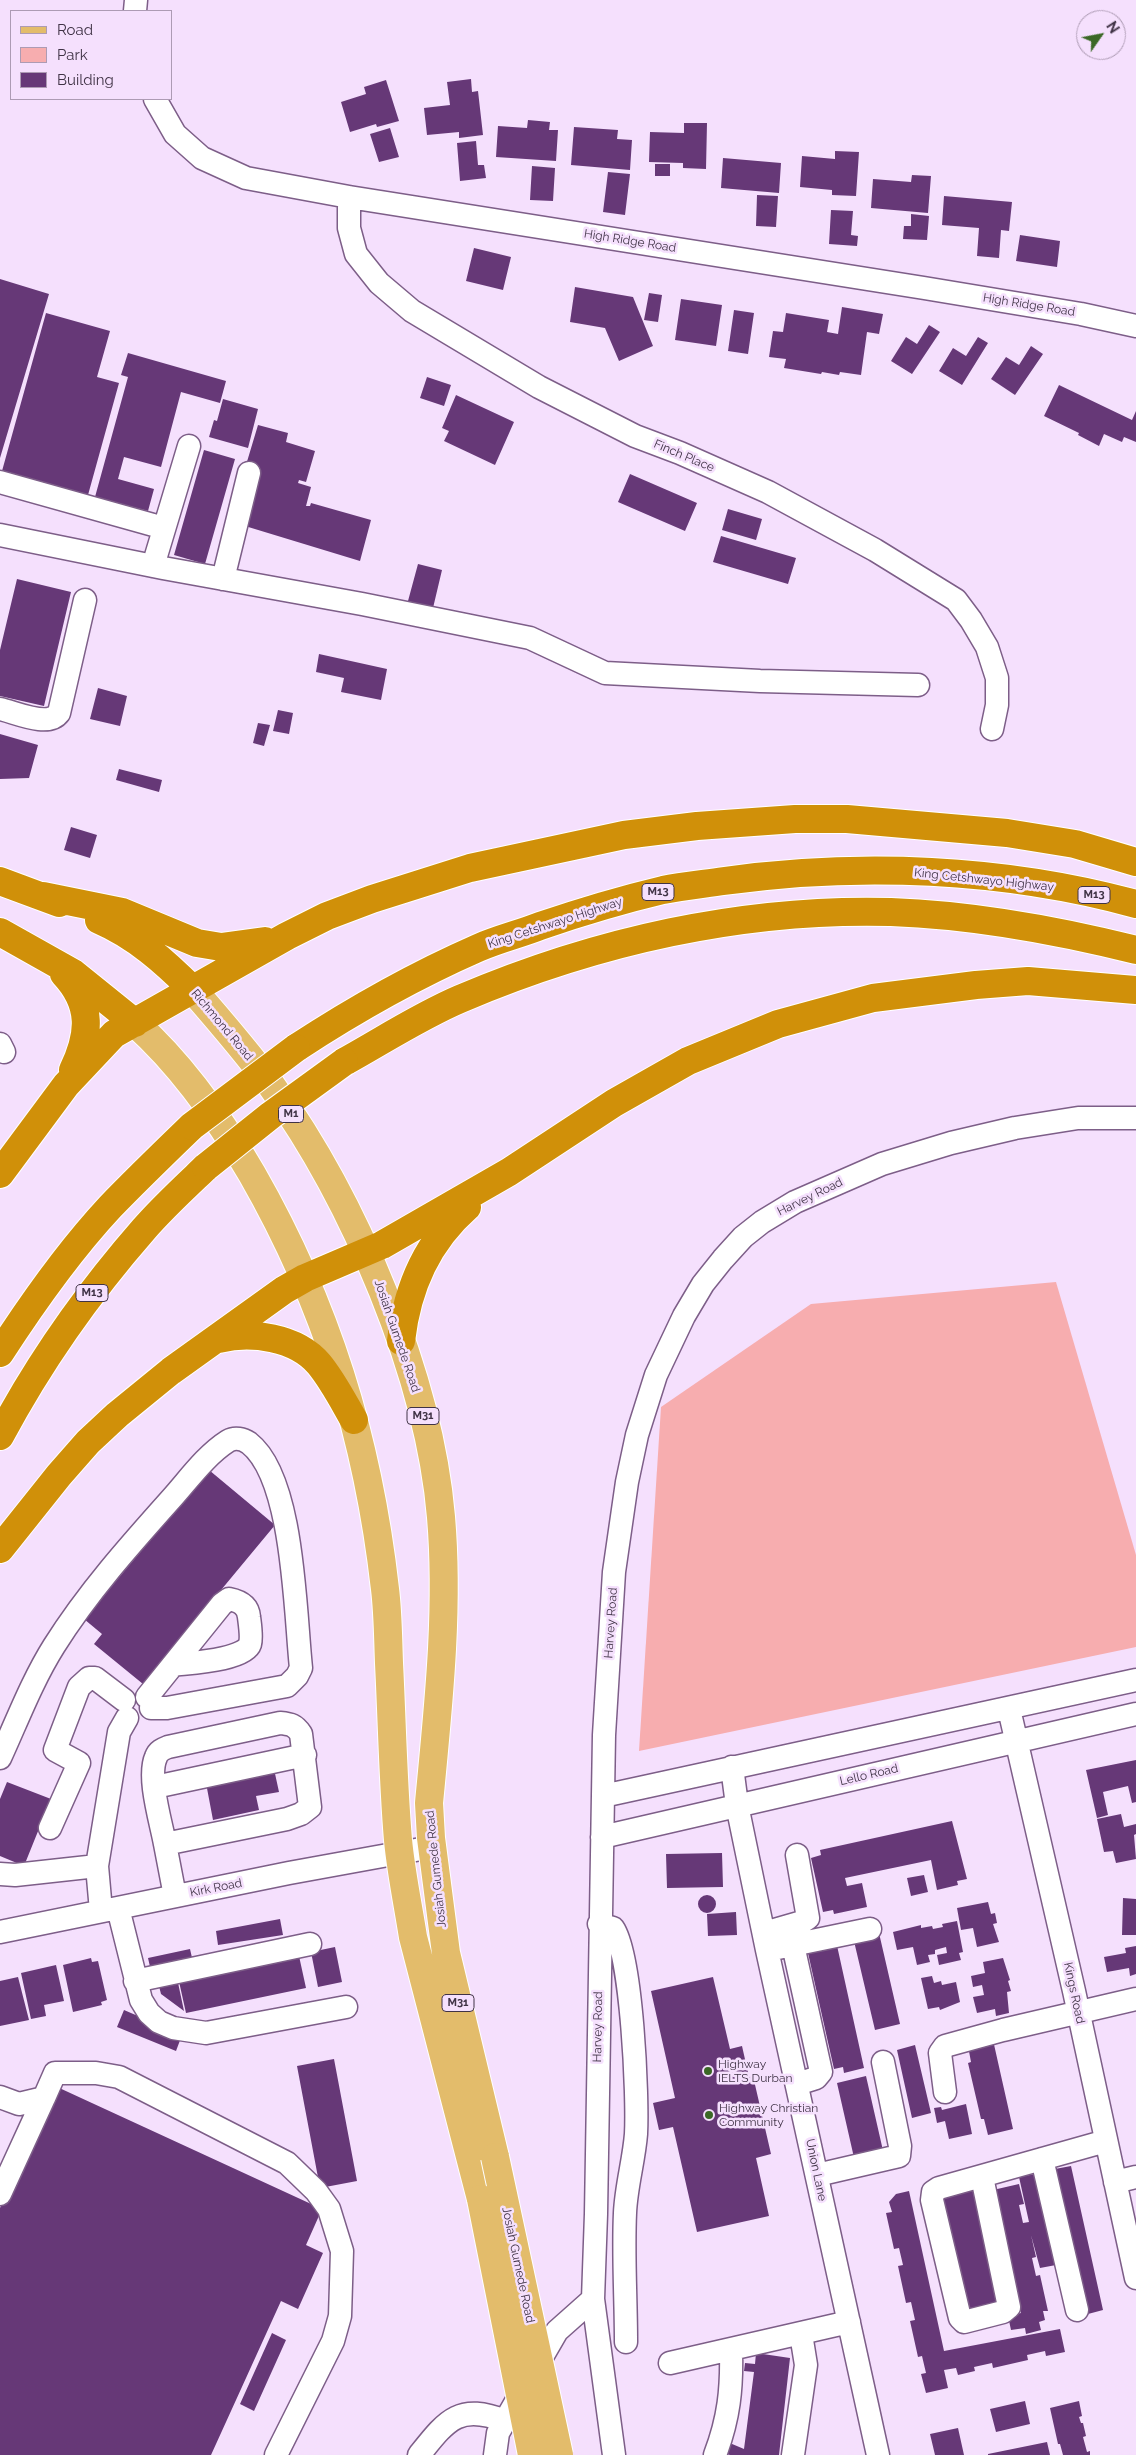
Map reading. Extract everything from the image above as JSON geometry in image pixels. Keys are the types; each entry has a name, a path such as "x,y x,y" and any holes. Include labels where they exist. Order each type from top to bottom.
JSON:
{"highway":[{"path":"0,1174 66,1085 114,1034 287,936 327,916 372,899 470,868 518,856 624,836 697,826 795,819 847,818 1007,833 1075,844 1136,862"},
{"name":"King Cetshwayo Highway","path":"0,1353 23,1318 67,1259 109,1208 192,1126 296,1048 390,990 480,947 578,913 665,890 757,877 832,872 906,872 973,876 1052,886 1136,904"},
{"name":"Richmond Road","path":"0,881 43,896 117,928 155,955 193,990"},
{"path":"43,896 122,912 197,943 221,947 251,945 287,936"},
{"name":"M13","path":"0,1436 25,1389 97,1285 145,1227 206,1167 271,1115 344,1062 459,1000 598,949 664,933 730,921 822,914 908,914 971,918 1052,930 1136,950"},
{"path":"0,932 48,957 73,973 135,1023"},
{"path":"48,957 69,979 86,1010 83,1049 66,1085"},
{"path":"0,1550 19,1523 88,1442 171,1371 284,1290 305,1278 366,1253 509,1172 600,1112 688,1061 778,1024 873,998 976,985 1028,981 1136,990"},
{"path":"401,1341 404,1312 410,1290 440,1235 465,1209 509,1172"},
{"path":"218,1339 237,1335 262,1336 300,1349 318,1363 354,1420"}],"main road":[{"name":"Richmond Road","path":"193,990 271,1085 307,1138 366,1253"},
{"path":"135,1023 172,1060 231,1138 264,1195 305,1278"},
{"name":"Josiah Gumede Road","path":"366,1253 401,1341 422,1412 433,1460 441,1516 444,1588 429,1803 432,1847 446,1953 495,2157 559,2455"},
{"name":"Josiah Gumede Road","path":"305,1278 339,1364 369,1482 385,1590 400,1853 413,1937 481,2199 532,2455"}],"street":[{"name":"High Ridge Road","path":"156,100 175,134 202,158 246,178 349,197 1081,314 1136,326"},
{"name":"Finch Place","path":"349,197 348,228 356,254 379,284 412,311 539,388 635,436 680,453 768,492 875,550 956,600 971,620 987,647 997,678 997,705 992,729"},
{"path":"154,566 189,446"},
{"path":"223,579 249,473"},
{"path":"0,482 164,528"},
{"path":"0,535 530,638 605,673 760,682 918,685"},
{"path":"0,709 47,720 56,718 59,713 84,600"},
{"name":"Harvey Road","path":"614,2455 592,2299 596,2214 604,1734 614,1572 627,1482 637,1435 656,1375 684,1316 703,1284 743,1237 762,1222 795,1202 882,1164 951,1143 1015,1128 1078,1118 1136,1118"},
{"path":"0,1758 36,1678 54,1646 100,1580 206,1459 229,1441 236,1438 242,1440 250,1444 262,1459 276,1482 281,1500 291,1564 301,1668 297,1676 287,1686 167,1708 149,1702"},
{"path":"50,1828 79,1763 55,1750 79,1687 89,1678 96,1678 139,1722 149,1715 149,1702 174,1665"},
{"path":"603,1796 1136,1680"},
{"path":"125,1709 118,1732 97,1866 110,1910 145,2006 159,2022 173,2028 206,2033 346,2007"},
{"name":"Kings Road","path":"1009,1709 1106,2141 1126,2180 1136,2278"},
{"name":"Lello Road","path":"602,1837 1136,1714"},
{"path":"165,1844 287,1819 306,1811 312,1804 302,1734 294,1725 280,1723 160,1750 156,1756 153,1776 165,1844 175,1896"},
{"path":"155,1787 304,1755"},
{"name":"Union Lane","path":"732,1767 737,1805 878,2455"},
{"name":"Kirk Road","path":"0,1932 175,1896 432,1847"},
{"path":"766,1941 808,1918 797,1855"},
{"path":"0,1874 14,1875 97,1866"},
{"path":"600,1924 611,1926 617,1932 628,1991 636,2104 636,2135 625,2212 626,2342"},
{"path":"766,1941 793,1945 870,1929"},
{"path":"135,1981 310,1944"},
{"path":"793,1945 821,2072 816,2078 797,2084"},
{"path":"945,2092 940,2053 945,2046 1078,2011 1136,1998"},
{"path":"817,2175 893,2159 899,2156 900,2146 883,2062"},
{"path":"0,2194 55,2073 96,2073 119,2077 287,2163 316,2191 329,2209 342,2251 340,2316 333,2341 276,2455"},
{"path":"0,2097 19,2104 44,2098"},
{"path":"982,2177 1009,2307 1006,2311 964,2322 960,2318 932,2195 939,2188 1106,2141"},
{"path":"1042,2159 1077,2310"},
{"path":"596,2214 625,2212"},
{"path":"495,2455 498,2433 557,2331 592,2299"},
{"path":"670,2363 849,2322"},
{"path":"793,2455 806,2365 801,2334"},
{"path":"715,2455 730,2407 732,2387 731,2350"},
{"path":"419,2455 433,2437 460,2414 485,2413 505,2421"}],"green space":[{"path":"1056,1282 1136,1555 1136,1647 639,1751 661,1407 811,1304"}],"building":[{"path":"471,79 472,92 478,91 483,135 459,138 459,132 427,135 424,108 450,105 447,82"},
{"path":"386,80 399,121 377,127 376,124 350,132 341,102 366,94 364,87"},
{"path":"528,120 550,122 549,130 558,130 556,161 496,157 498,126 527,128"},
{"path":"684,123 707,123 706,169 683,168 683,163 649,162 650,132 684,133"},
{"path":"574,127 618,130 617,139 632,140 630,170 571,165"},
{"path":"390,128 399,157 379,162 370,134"},
{"path":"476,141 478,165 484,165 486,178 460,181 457,143"},
{"path":"835,151 859,152 856,196 832,195 832,190 800,187 802,156 835,159"},
{"path":"723,158 781,163 779,193 721,188"},
{"path":"655,164 670,164 670,176 655,176"},
{"path":"532,166 555,168 553,201 530,200"},
{"path":"608,172 630,174 625,215 603,212"},
{"path":"912,175 931,176 928,213 871,208 873,179 911,182"},
{"path":"757,195 778,196 776,227 756,226"},
{"path":"944,196 1012,202 1009,231 1001,230 999,258 977,256 979,228 942,225"},
{"path":"831,210 853,211 851,235 858,236 857,246 829,244"},
{"path":"911,214 929,216 927,240 903,239 904,226 911,226"},
{"path":"1020,235 1060,241 1057,267 1016,261"},
{"path":"474,248 511,257 503,290 466,281"},
{"path":"0,279 49,294 0,458"},
{"path":"575,287 633,297 653,346 619,361 605,328 570,322"},
{"path":"649,293 662,295 658,322 644,320"},
{"path":"681,299 722,305 716,346 675,340"},
{"path":"842,307 883,314 879,334 867,332 861,375 840,372 839,375 822,372 821,374 784,368 786,359 769,357 773,331 783,332 786,313 829,320 827,332 838,334"},
{"path":"734,310 754,313 748,354 728,351"},
{"path":"46,313 110,331 97,377 119,383 88,495 2,471"},
{"path":"929,325 940,332 912,374 891,361 906,337 917,344"},
{"path":"978,337 988,343 962,385 939,371 953,348 966,356"},
{"path":"1031,346 1043,354 1015,395 991,379 1006,357 1019,365"},
{"path":"128,353 226,381 220,403 181,392 161,467 124,457 118,479 154,489 148,511 95,497 128,377 121,375"},
{"path":"427,377 451,385 444,406 420,398"},
{"path":"1059,385 1132,420 1136,411 1136,442 1124,437 1122,442 1104,434 1099,446 1078,435 1079,433 1044,416"},
{"path":"456,395 514,422 495,465 444,441 449,431 442,428"},
{"path":"223,399 258,409 248,448 209,437 214,420 217,421"},
{"path":"258,425 288,433 286,442 315,451 306,482 299,480 298,483 311,487 306,506 310,506 311,503 371,520 360,561 245,526 260,469 246,465"},
{"path":"204,450 235,459 205,564 174,555"},
{"path":"630,474 697,503 685,531 618,502"},
{"path":"728,509 762,519 756,540 722,530"},
{"path":"721,536 796,558 788,584 713,562"},
{"path":"418,564 442,570 433,608 408,601"},
{"path":"17,579 71,592 44,706 0,696 0,650"},
{"path":"319,654 387,669 381,700 341,692 344,678 316,672"},
{"path":"98,688 127,696 120,726 90,719"},
{"path":"278,710 293,713 289,734 273,731"},
{"path":"258,723 270,725 264,746 253,743"},
{"path":"0,734 38,745 29,778 0,779"},
{"path":"119,769 162,780 159,792 116,780"},
{"path":"71,827 97,835 90,858 64,850"},
{"path":"209,1470 275,1525 143,1684 94,1644 102,1634 84,1619"},
{"path":"1136,1760 1136,1802 1132,1803 1128,1786 1103,1792 1108,1815 1097,1818 1086,1770"},
{"path":"274,1769 279,1792 256,1796 259,1810 213,1820 206,1783"},
{"path":"7,1782 51,1799 24,1866 0,1856 0,1799"},
{"path":"1121,1814 1124,1827 1136,1824 1136,1834 1134,1835 1136,1859 1116,1863 1113,1851 1104,1852 1097,1819"},
{"path":"952,1821 967,1879 957,1881 958,1885 937,1890 931,1860 845,1878 847,1886 862,1883 867,1907 834,1914 833,1910 823,1912 811,1858 821,1855 820,1850"},
{"path":"722,1853 723,1887 667,1888 666,1854"},
{"path":"924,1875 928,1892 911,1896 907,1878"},
{"path":"703,1895 711,1895 716,1900 714,1911 703,1913 698,1908 698,1900"},
{"path":"1123,1898 1136,1899 1136,1935 1122,1935"},
{"path":"988,1902 991,1914 995,1913 997,1923 993,1924 999,1942 977,1947 973,1928 961,1930 957,1908"},
{"path":"736,1912 737,1935 708,1936 707,1914"},
{"path":"280,1919 283,1935 218,1945 216,1931"},
{"path":"957,1921 963,1952 959,1953 961,1960 939,1965 937,1955 947,1953 946,1947 935,1950 935,1954 928,1955 930,1962 917,1965 913,1947 897,1950 893,1932 921,1925 921,1928 932,1926 933,1929 943,1927 942,1924"},
{"path":"879,1933 900,2024 875,2030 853,1937"},
{"path":"836,1941 864,2068 844,2073 843,2067 834,2069 808,1953"},
{"path":"1136,1946 1136,1974 1130,1976 1129,1968 1107,1972 1104,1957 1126,1953 1125,1948"},
{"path":"335,1947 342,1982 318,1987 311,1952"},
{"path":"190,1949 193,1962 151,1971 148,1958"},
{"path":"299,1956 306,1988 186,2013 178,1977"},
{"path":"91,1958 92,1962 98,1961 107,2000 101,2002 102,2005 73,2012 63,1965"},
{"path":"1003,1958 1010,1980 1008,1981 1011,1991 1007,1992 1009,2013 996,2016 995,2009 977,2013 973,1997 984,1995 982,1985 973,1987 971,1976 985,1973 983,1962"},
{"path":"56,1965 64,2001 44,2005 46,2016 31,2019 21,1973"},
{"path":"932,1976 934,1983 941,1981 942,1985 956,1982 960,2002 940,2010 939,2007 928,2009 921,1978"},
{"path":"18,1977 29,2020 0,2026 0,1981"},
{"name":"Highway Christian Community","path":"713,1977 730,2049 742,2046 749,2077 753,2076 771,2154 756,2158 769,2216 697,2232 673,2127 659,2130 653,2103 675,2098 651,1991"},
{"path":"177,1978 184,2011 161,1994 158,1982"},
{"path":"124,2010 182,2035 176,2051 117,2027"},
{"path":"993,2040 1013,2129 988,2135 984,2119 981,2119 968,2063 971,2062 968,2046"},
{"path":"915,2045 931,2113 912,2118 897,2050"},
{"path":"334,2059 357,2181 320,2188 297,2066"},
{"path":"866,2076 884,2155 855,2162 837,2083"},
{"path":"55,2086 322,2209 306,2245 323,2253 298,2309 281,2301 211,2455 0,2455 0,2208"},
{"path":"966,2104 972,2134 949,2139 945,2121 937,2123 934,2108 941,2107 942,2110"},
{"path":"1071,2166 1103,2310 1088,2314 1055,2169"},
{"path":"1035,2174 1056,2265 1040,2268 1031,2235 1036,2257 1032,2258 1036,2276 1040,2275 1048,2311 1043,2311 1045,2320 1039,2322 1041,2330 1026,2334 1025,2328 1011,2330 1008,2316 1021,2313 993,2190 1019,2184 1024,2204 1019,2205 1023,2223 1029,2222 1019,2177"},
{"path":"974,2188 999,2302 967,2309 942,2195"},
{"path":"909,2191 944,2351 1060,2329 1065,2352 1046,2356 1045,2351 1027,2355 1028,2360 993,2368 992,2363 974,2367 975,2371 958,2375 956,2368 944,2370 948,2388 926,2393 921,2374 926,2373 922,2356 918,2357 910,2321 915,2320 911,2302 906,2303 898,2266 903,2265 899,2248 894,2249 886,2213 892,2212 889,2202 896,2194"},
{"path":"272,2333 286,2340 254,2411 240,2404"},
{"path":"756,2353 790,2358 779,2455 730,2455 720,2452 725,2441 744,2449 754,2372 744,2371 745,2363 755,2364"},
{"path":"1025,2401 1030,2424 996,2432 990,2409"},
{"path":"1079,2401 1082,2416 1079,2417 1081,2423 1083,2423 1086,2436 1083,2437 1087,2452 1090,2451 1090,2455 1063,2455 1060,2444 1058,2444 1050,2408"},
{"path":"958,2428 964,2455 935,2455 930,2434"},
{"path":"1047,2442 1050,2455 988,2455 988,2454"}],"place":[{"name":"Highway IELTS Durban","path":"708,2071"},
{"name":"Highway Christian Community","path":"709,2115"}]}
